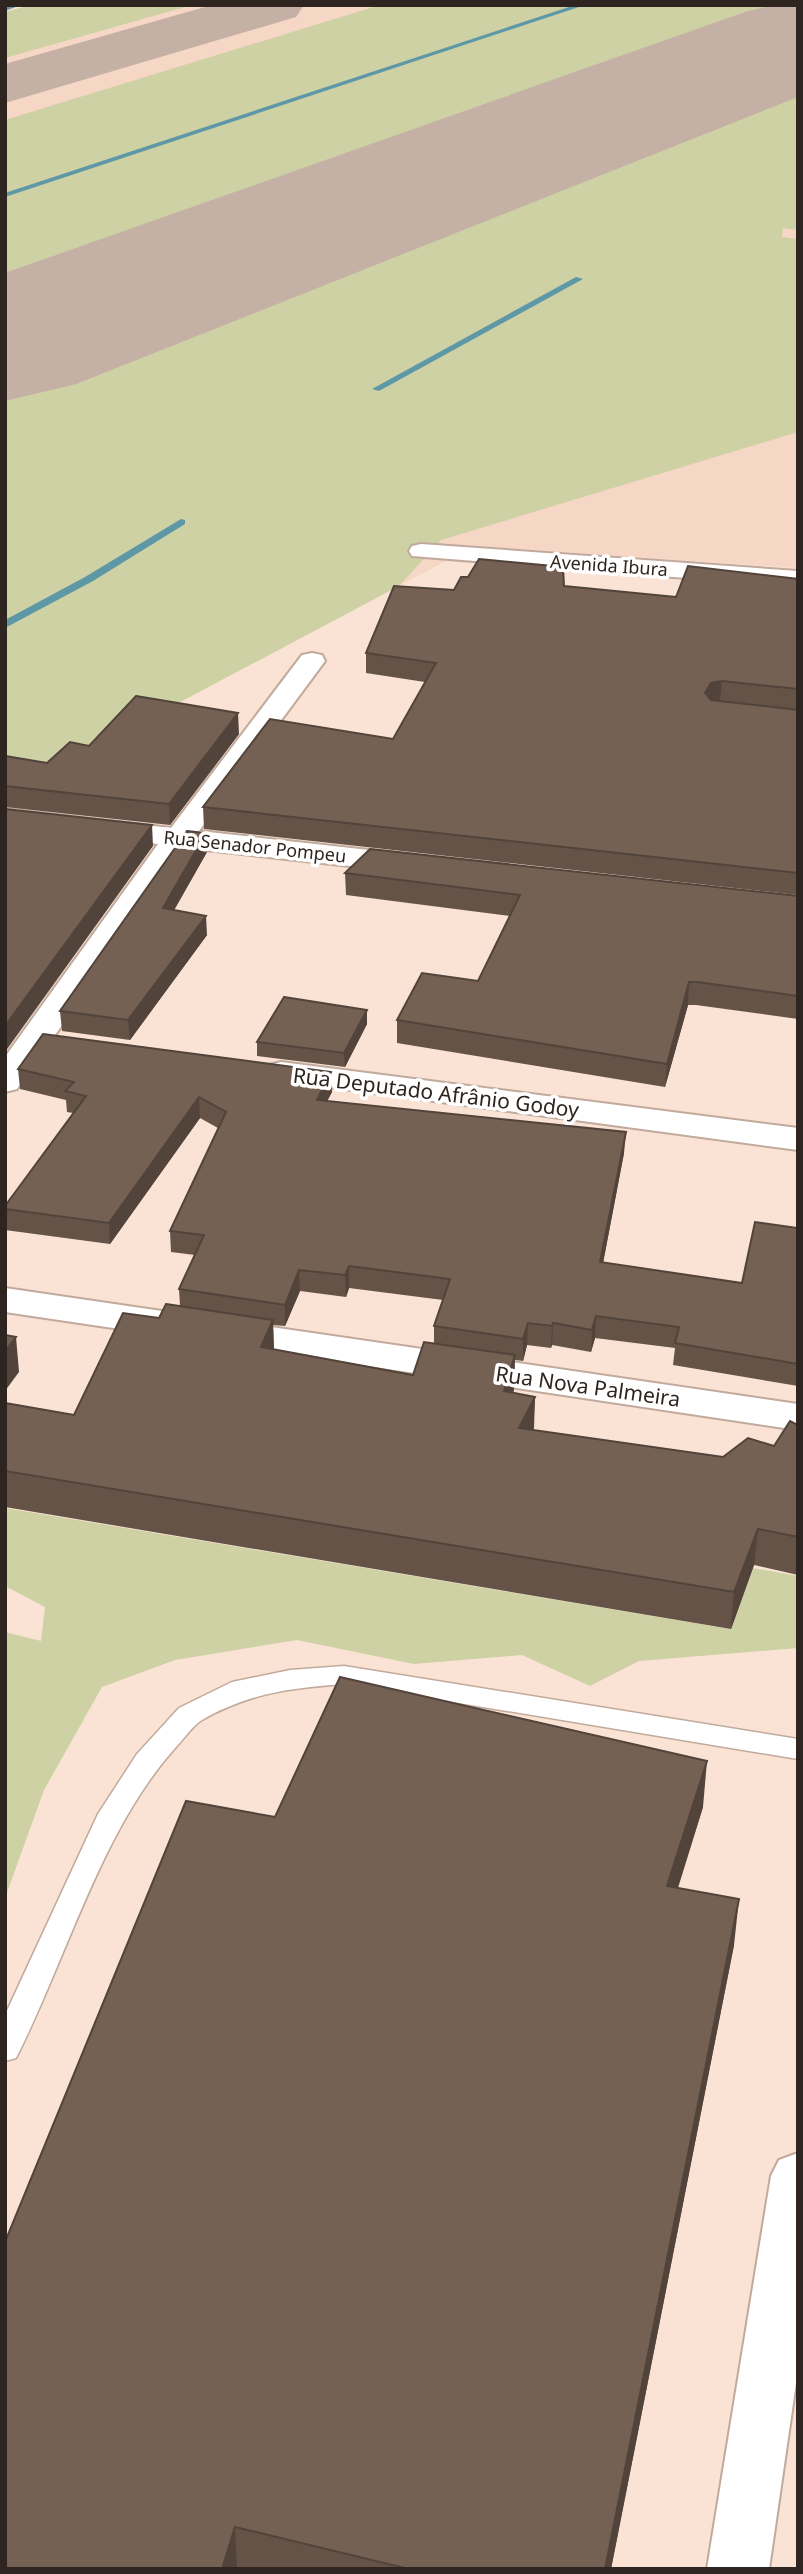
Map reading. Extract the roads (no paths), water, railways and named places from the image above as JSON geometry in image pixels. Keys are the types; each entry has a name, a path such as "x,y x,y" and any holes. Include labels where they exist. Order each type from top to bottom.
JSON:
{"street":[{"name":"Avenida Ibura","path":"421,551 798,579"},
{"path":"5,1082 179,837 312,661"},
{"name":"Rua Senador Pompeu","path":"5,818 440,867"},
{"path":"33,1040 74,1045"},
{"name":"Rua Deputado Afrânio Godoy","path":"251,1068 798,1139"},
{"name":"Rua Nova Palmeira","path":"5,1300 798,1417"},
{"path":"738,2569 792,2253 798,2176"}],"lane":[{"path":"5,2049 119,1803 147,1761 189,1715 243,1689 290,1679 344,1675 798,1749"}],"waterway":[{"path":"5,9 18,5"},
{"path":"6,195 582,5"},
{"path":"376,389 579,279"},
{"path":"5,625 89,579 181,522"}]}
